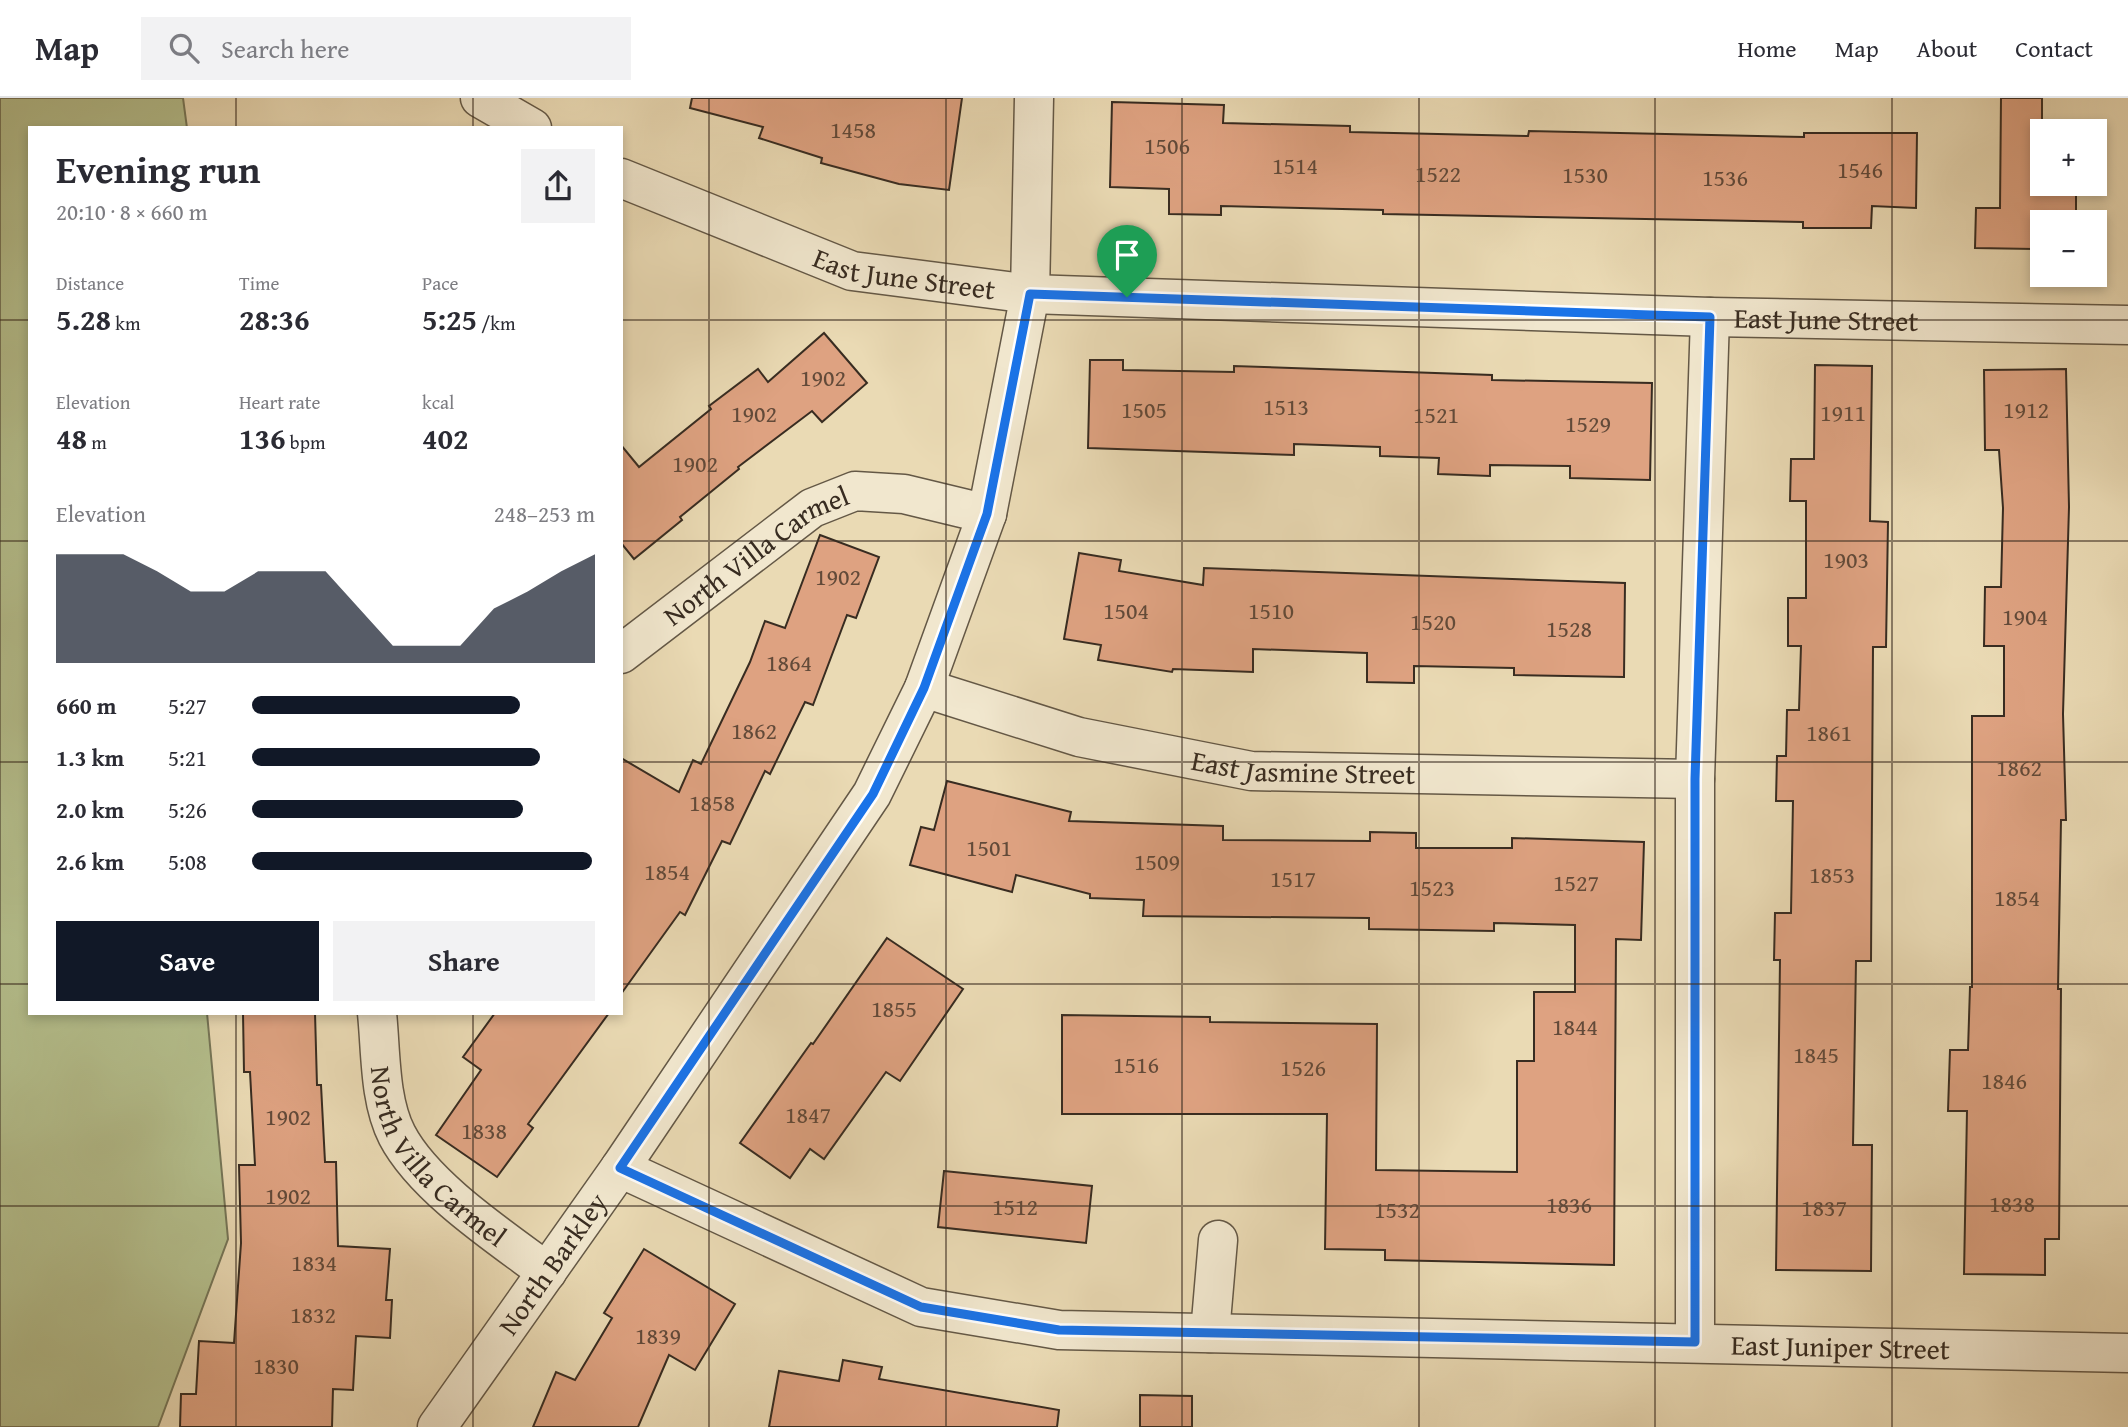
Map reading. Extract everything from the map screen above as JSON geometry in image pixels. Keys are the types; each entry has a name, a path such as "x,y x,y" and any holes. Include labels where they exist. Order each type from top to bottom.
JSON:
{"street":[{"path":"480,98 529,126"},
{"name":"North Barkley","path":"437,1427 620,1168 873,794 924,688 987,514 1030,294 1034,98"},
{"name":"East June Street","path":"623,179 852,271 1030,294 1710,317 2128,325"},
{"path":"1695,1342 1695,779 1710,317"},
{"name":"North Villa Carmel","path":"623,652 812,508 855,491 904,494 987,514"},
{"name":"East Jasmine Street","path":"924,688 1079,737 1251,771 1695,779"},
{"name":"North Villa Carmel","path":"377,1015 385,1091 396,1133 419,1168 488,1228 547,1272"},
{"name":"East Juniper Street","path":"620,1168 921,1307 1059,1330 2128,1353"},
{"path":"1210,1333 1218,1240"}],"green space":[{"path":"0,98 183,98 187,126 28,126 28,1015 207,1015 228,1239 158,1427 0,1427"}],"building":[{"path":"692,98 962,98 949,190 899,184 821,163 822,158 759,138 763,127 690,108"},
{"path":"2001,98 2042,98 2042,119 2030,119 2030,196 2076,196 2076,210 2030,210 2030,249 1975,248 1976,208 2000,208"},
{"path":"1112,102 1224,105 1223,123 1350,126 1350,132 1528,136 1529,131 1804,137 1804,133 1917,133 1916,208 1872,206 1871,228 1803,228 1803,222 1383,214 1383,210 1221,206 1221,215 1169,214 1169,189 1110,187"},
{"path":"824,333 867,383 822,422 812,411 738,467 739,469 680,517 682,520 634,559 623,545 623,447 639,467 711,409 709,406 758,369 768,382"},
{"path":"1090,360 1123,360 1123,370 1234,372 1234,366 1492,375 1492,380 1652,383 1650,480 1570,478 1570,466 1490,465 1490,476 1438,474 1439,458 1380,456 1380,447 1294,444 1294,455 1088,448"},
{"path":"1815,365 1872,366 1870,521 1888,522 1886,647 1873,647 1871,961 1856,961 1853,1145 1872,1145 1871,1271 1776,1270 1780,960 1774,960 1775,913 1791,913 1793,801 1776,801 1777,756 1786,756 1787,710 1799,710 1801,646 1788,646 1788,598 1806,598 1806,501 1790,501 1791,459 1814,459"},
{"path":"2066,369 2069,507 2063,714 2066,820 2061,820 2058,989 2061,989 2059,1239 2045,1239 2045,1275 1964,1274 1967,1111 1948,1111 1950,1050 1968,1050 1972,987 1972,716 2004,716 2004,646 1984,646 1985,587 2001,587 2003,508 1999,450 1985,450 1984,370"},
{"path":"820,535 879,557 856,618 847,615 813,705 805,702 770,774 765,771 730,844 722,841 685,915 680,912 623,991 623,759 679,792 693,760 701,764 750,662 765,621 785,628"},
{"path":"1079,553 1121,560 1119,571 1203,585 1204,568 1625,583 1624,677 1514,675 1514,668 1414,666 1414,683 1367,682 1367,653 1253,649 1253,672 1173,669 1172,672 1098,660 1101,645 1064,639"},
{"path":"947,781 1071,812 1069,821 1223,826 1223,840 1370,841 1370,832 1416,833 1416,848 1512,848 1512,838 1644,842 1641,940 1616,939 1614,1265 1385,1260 1385,1250 1325,1249 1327,1114 1062,1114 1062,1015 1210,1017 1210,1022 1377,1024 1376,1170 1517,1172 1517,1061 1534,1061 1534,992 1575,992 1575,925 1494,923 1494,931 1369,929 1369,918 1143,916 1144,900 1090,898 1090,894 1016,875 1012,892 910,865 921,827 934,830"},
{"path":"887,938 963,989 900,1081 886,1072 824,1159 810,1149 790,1178 740,1143"},
{"path":"243,1015 315,1015 317,1085 321,1085 325,1162 336,1162 338,1246 390,1249 386,1300 392,1300 390,1338 356,1336 353,1390 333,1389 332,1427 180,1427 181,1394 196,1394 199,1341 234,1343 241,1243 239,1165 255,1165 250,1072 244,1072"},
{"path":"494,1015 608,1015 528,1124 533,1128 497,1177 436,1135 481,1070 463,1057"},
{"path":"944,1171 1092,1186 1086,1243 938,1227"},
{"path":"644,1249 735,1304 695,1370 669,1355 638,1427 533,1427 556,1372 575,1380 612,1318 604,1313"},
{"path":"843,1360 882,1367 879,1379 1059,1410 1057,1427 769,1427 779,1371 839,1381"},
{"path":"1140,1395 1192,1396 1192,1427 1140,1427"}],"route":[{"path":"1030,294 1127,297 1710,317 1695,779 1695,1342 1059,1330 921,1307 620,1168 873,794 924,688 987,514 1030,294"}]}
